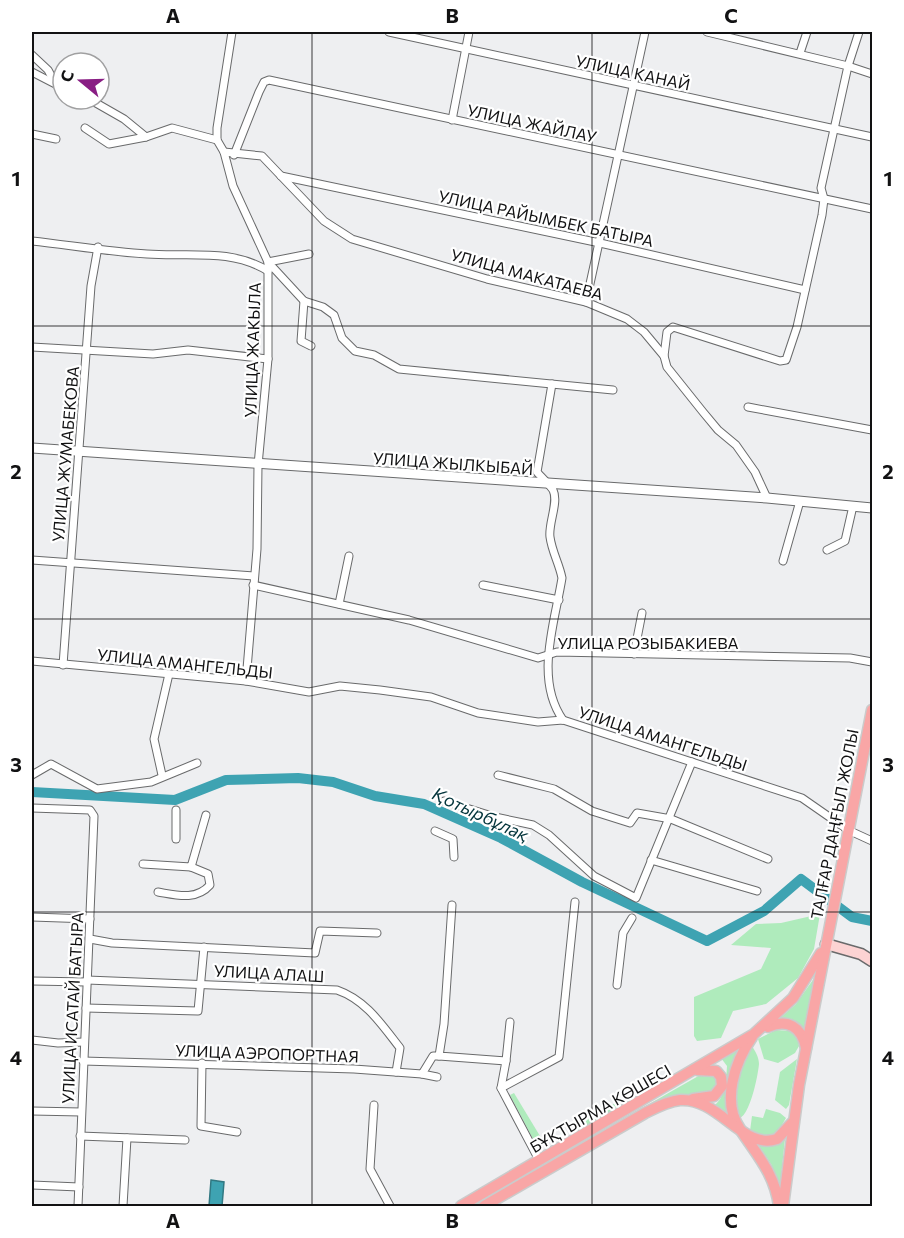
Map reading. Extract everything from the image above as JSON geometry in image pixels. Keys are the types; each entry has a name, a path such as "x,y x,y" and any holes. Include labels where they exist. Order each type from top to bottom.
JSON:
{"main road":[{"name":"ТАЛҒАР ДАҢҒЫЛ ЖОЛЫ","path":"781,1206 806,1049 873,710"},
{"name":"ТАЛҒАР ДАҢҒЫЛ ЖОЛЫ","path":"754,1034 793,998 825,949"},
{"path":"825,949 861,954 873,961"},
{"path":"793,1120 786,1132 773,1141 756,1139 741,1130 732,1110 732,1086 738,1063 754,1034 778,1023 791,1024 802,1035 806,1049"},
{"name":"БҰҚТЫРМА КӨШЕСІ","path":"460,1206 754,1034"},
{"path":"681,1100 705,1098 720,1090 722,1082 716,1071 694,1071"},
{"name":"БҰҚТЫРМА КӨШЕСІ","path":"484,1206 645,1113 681,1100 697,1102 716,1111 741,1130"},
{"name":"ТАЛҒАР ДАҢҒЫЛ ЖОЛЫ","path":"741,1130 770,1171 781,1206"}],"street":[{"name":"УЛИЦА ЖАКЫЛА","path":"232,32 217,128 218,140 224,152 233,186 257,233 268,262 268,359 258,465 254,576 246,681"},
{"name":"УЛИЦА КАНАЙ","path":"389,32 873,137"},
{"path":"452,120 469,32"},
{"path":"586,302 645,32"},
{"path":"707,32 800,53 873,74"},
{"path":"800,53 807,32"},
{"path":"664,356 667,332 673,327 780,361 786,360 797,327 824,199 821,188 846,65 859,32"},
{"path":"32,55 51,76"},
{"path":"32,72 51,81"},
{"name":"УЛИЦА ЖАЙЛАУ","path":"234,155 258,92 264,82 269,80 873,209"},
{"path":"110,111 146,137"},
{"path":"86,128 109,144 146,137 172,128 218,140"},
{"path":"32,134 56,139"},
{"name":"УЛИЦА МАКАТАЕВА","path":"224,152 234,155 252,153 262,156 324,220 352,239 488,279 586,302 627,319 644,332 664,356 667,367 703,412 736,445 755,472 767,498"},
{"name":"УЛИЦА РАЙЫМБЕК БАТЫРА","path":"281,176 600,243 805,290"},
{"path":"32,241 146,254 202,254 242,258 268,271"},
{"name":"УЛИЦА ЖУМАБЕКОВА","path":"63,664 91,286 98,247"},
{"path":"268,262 309,254"},
{"path":"268,262 304,301 323,307 334,315 342,338 355,351 374,355 399,369 614,390"},
{"path":"304,301 301,341 311,346"},
{"path":"32,347 153,354 188,350 268,359"},
{"path":"526,483 537,472 552,384"},
{"path":"748,407 873,430"},
{"name":"УЛИЦА ЖЫЛКЫБАЙ","path":"32,448 548,485 767,498 873,508"},
{"path":"537,472 554,496 549,534 552,553 560,567 562,578 547,657 556,710 563,720"},
{"path":"783,561 800,501"},
{"path":"827,550 845,541 853,506"},
{"path":"339,604 350,556"},
{"path":"32,560 254,576"},
{"name":"УЛИЦА РОЗЫБАКИЕВА","path":"253,585 410,620 522,654 547,657 557,652 850,658 873,662"},
{"path":"483,585 559,600"},
{"path":"634,654 642,613"},
{"name":"УЛИЦА АМАНГЕЛЬДЫ","path":"32,661 246,681 309,692 340,686 380,690 431,697 478,713 538,722 563,720 802,798 848,830 873,841"},
{"path":"162,775 154,739 169,674"},
{"path":"444,801 495,817 533,825 549,835 594,876 636,898 671,819 692,762"},
{"path":"32,775 51,764 97,789 151,782 162,775 197,763"},
{"path":"498,775 554,789 592,811 623,822 630,823 637,813 671,819 768,859"},
{"name":"УЛИЦА ИСАТАЙ БАТЫРА","path":"32,808 93,811 90,939 78,1206"},
{"path":"176,810 176,839"},
{"path":"191,867 206,815"},
{"path":"435,831 453,840 454,857"},
{"path":"651,860 757,891"},
{"path":"143,864 191,867 208,874 210,885 204,892 191,896 158,892"},
{"path":"501,1088 559,1057 575,902"},
{"path":"439,1056 444,1024 452,905"},
{"path":"32,917 90,919"},
{"path":"617,985 623,933 632,918"},
{"path":"90,939 315,953 320,931 377,933"},
{"path":"86,1008 198,1011 201,1005 204,947"},
{"name":"УЛИЦА АЛАШ","path":"32,981 202,983 337,990 351,994 374,1014 400,1048 396,1072"},
{"path":"510,1022 501,1088 539,1160"},
{"path":"32,1040 58,1043 84,1042"},
{"path":"422,1074 433,1056 506,1061"},
{"name":"УЛИЦА АЭРОПОРТНАЯ","path":"83,1061 396,1072 437,1077"},
{"path":"202,1064 201,1126 237,1132"},
{"path":"374,1105 370,1168 390,1206"},
{"path":"32,1111 81,1112"},
{"path":"80,1136 185,1140"},
{"path":"123,1206 127,1138"},
{"path":"32,1185 79,1187"}],"green space":[{"path":"820,914 814,949 798,978 766,1004 733,1011 721,1038 697,1041 694,1036 694,997 761,969 771,948 731,945 756,924 781,923"},
{"path":"817,974 804,1030 777,1021 796,1004"},
{"path":"776,1030 792,1031 797,1037 799,1046 795,1053 778,1063 764,1059 758,1039"},
{"path":"747,1041 735,1063 732,1118 714,1106 721,1098 726,1083 727,1066 721,1058"},
{"path":"752,1046 757,1054 758,1070 747,1110 740,1118 735,1099 737,1081"},
{"path":"797,1059 789,1105 786,1109 775,1100 780,1072"},
{"path":"716,1066 719,1092 654,1104 477,1206 470,1206"},
{"path":"514,1093 543,1141 536,1145 510,1095"},
{"path":"619,1101 622,1107 574,1134 571,1128"},
{"path":"766,1109 780,1113 786,1118 776,1135 762,1137 750,1131 752,1116 763,1118"},
{"path":"785,1139 780,1186 771,1164 759,1146 773,1146"}],"water":[{"path":"211,1180 224,1182 222,1206 209,1206"}],"waterway":[{"name":"Қотырбұлақ","path":"32,792 175,800 226,780 298,778 333,782 375,796 424,804 501,838 582,882 707,941 764,911 801,879 852,917 872,921"}]}
